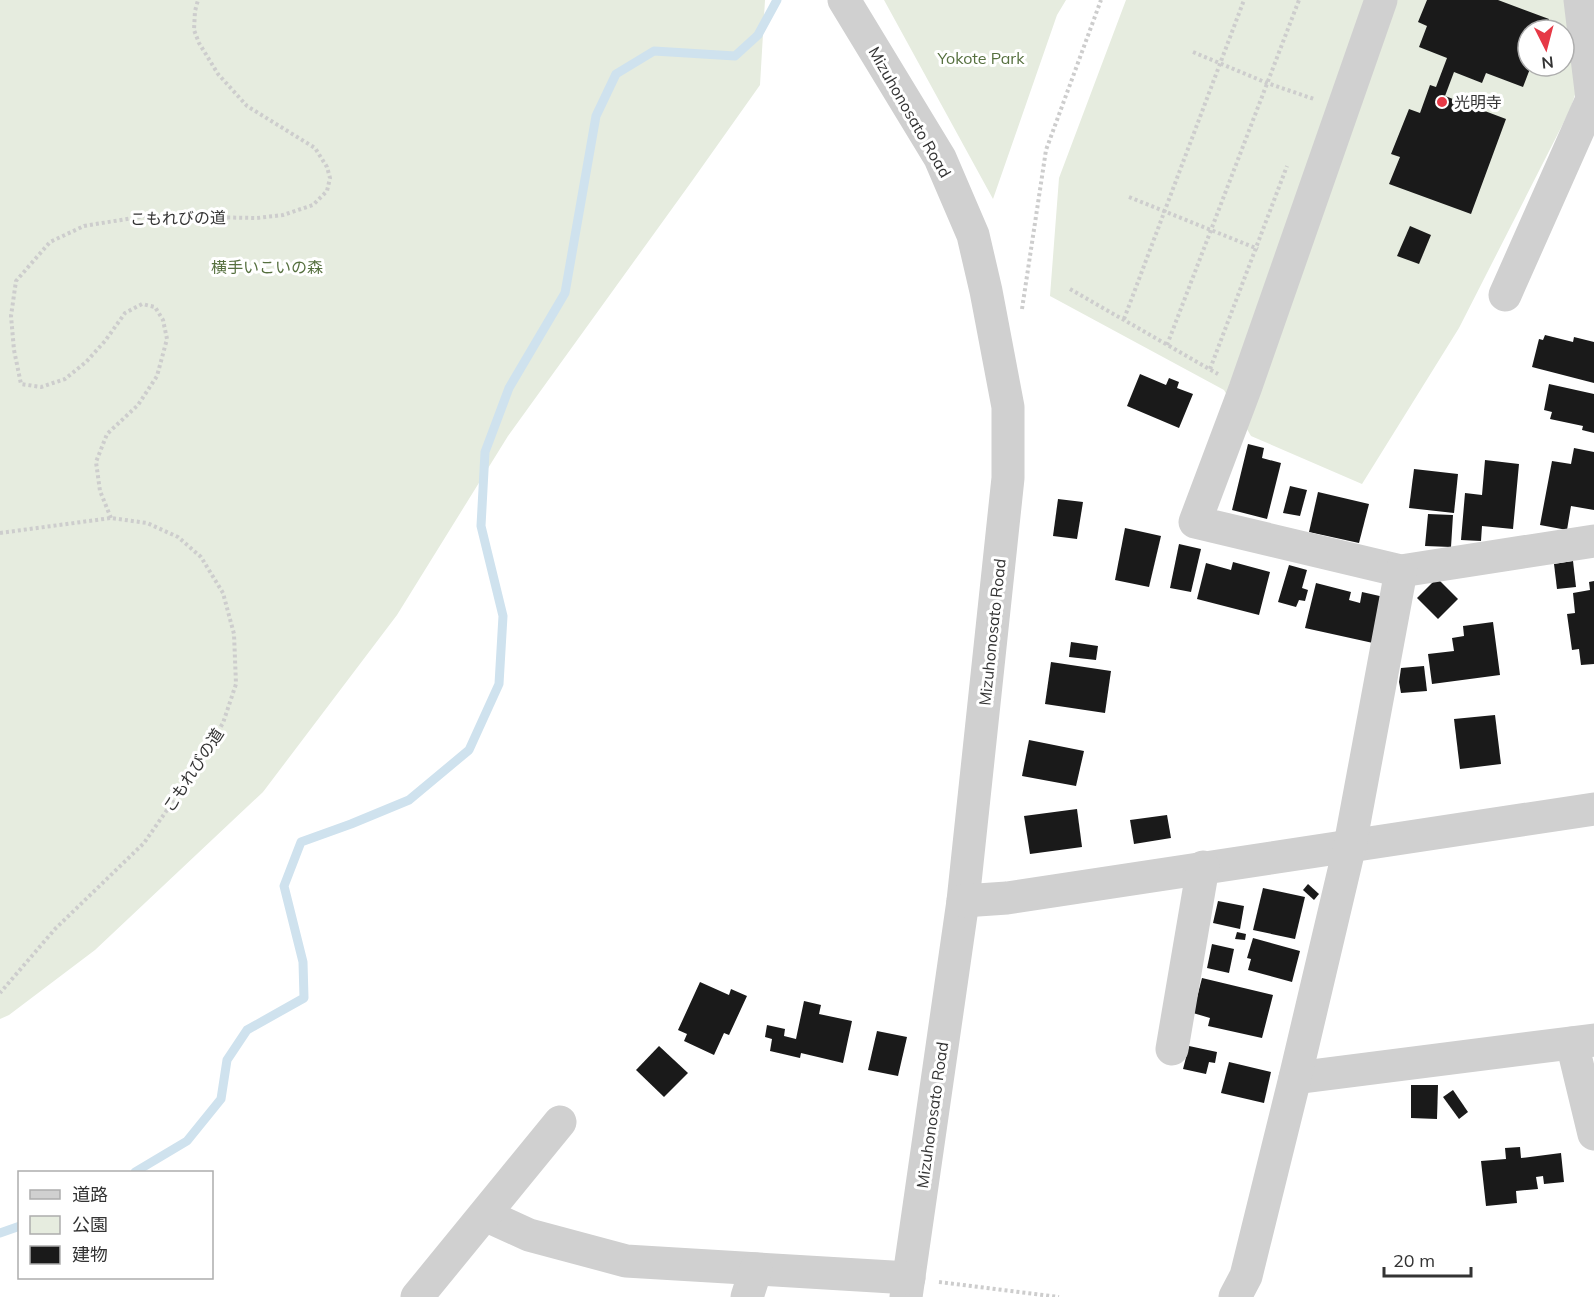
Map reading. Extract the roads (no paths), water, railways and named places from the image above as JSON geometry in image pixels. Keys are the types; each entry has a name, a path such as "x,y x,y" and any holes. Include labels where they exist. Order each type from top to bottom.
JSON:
{"street":[{"name":"Mizuhonosato Road","path":"844,0 940,158 973,235 1008,407 1008,478 963,902 907,1288"},
{"path":"1381,0 1245,389 1195,522 1401,571 1594,541"},
{"path":"1505,295 1593,99 1580,0"},
{"path":"1235,1297 1246,1276 1350,845 1401,571"},
{"path":"963,902 1007,898 1594,809"},
{"path":"1172,1049 1203,867"},
{"path":"1295,1078 1583,1041 1594,1134"},
{"path":"417,1297 560,1122"},
{"path":"485,1215 529,1235 626,1261 751,1283 907,1288"}],"waterway":[{"path":"137,1171 187,1141 221,1099 227,1060 247,1030 304,998 303,962 284,886 301,842 409,800 469,750 499,684 503,616 481,526 485,452 509,388 565,293 596,116 616,74 654,51 735,56 758,35 777,0"},
{"path":"0,1233 18,1227"}],"place":[{"name":"光明寺","path":"1442,102"}],"park label":[{"name":"Yokote Park","path":"981,58"},
{"name":"横手いこいの森","path":"267,267"}]}
